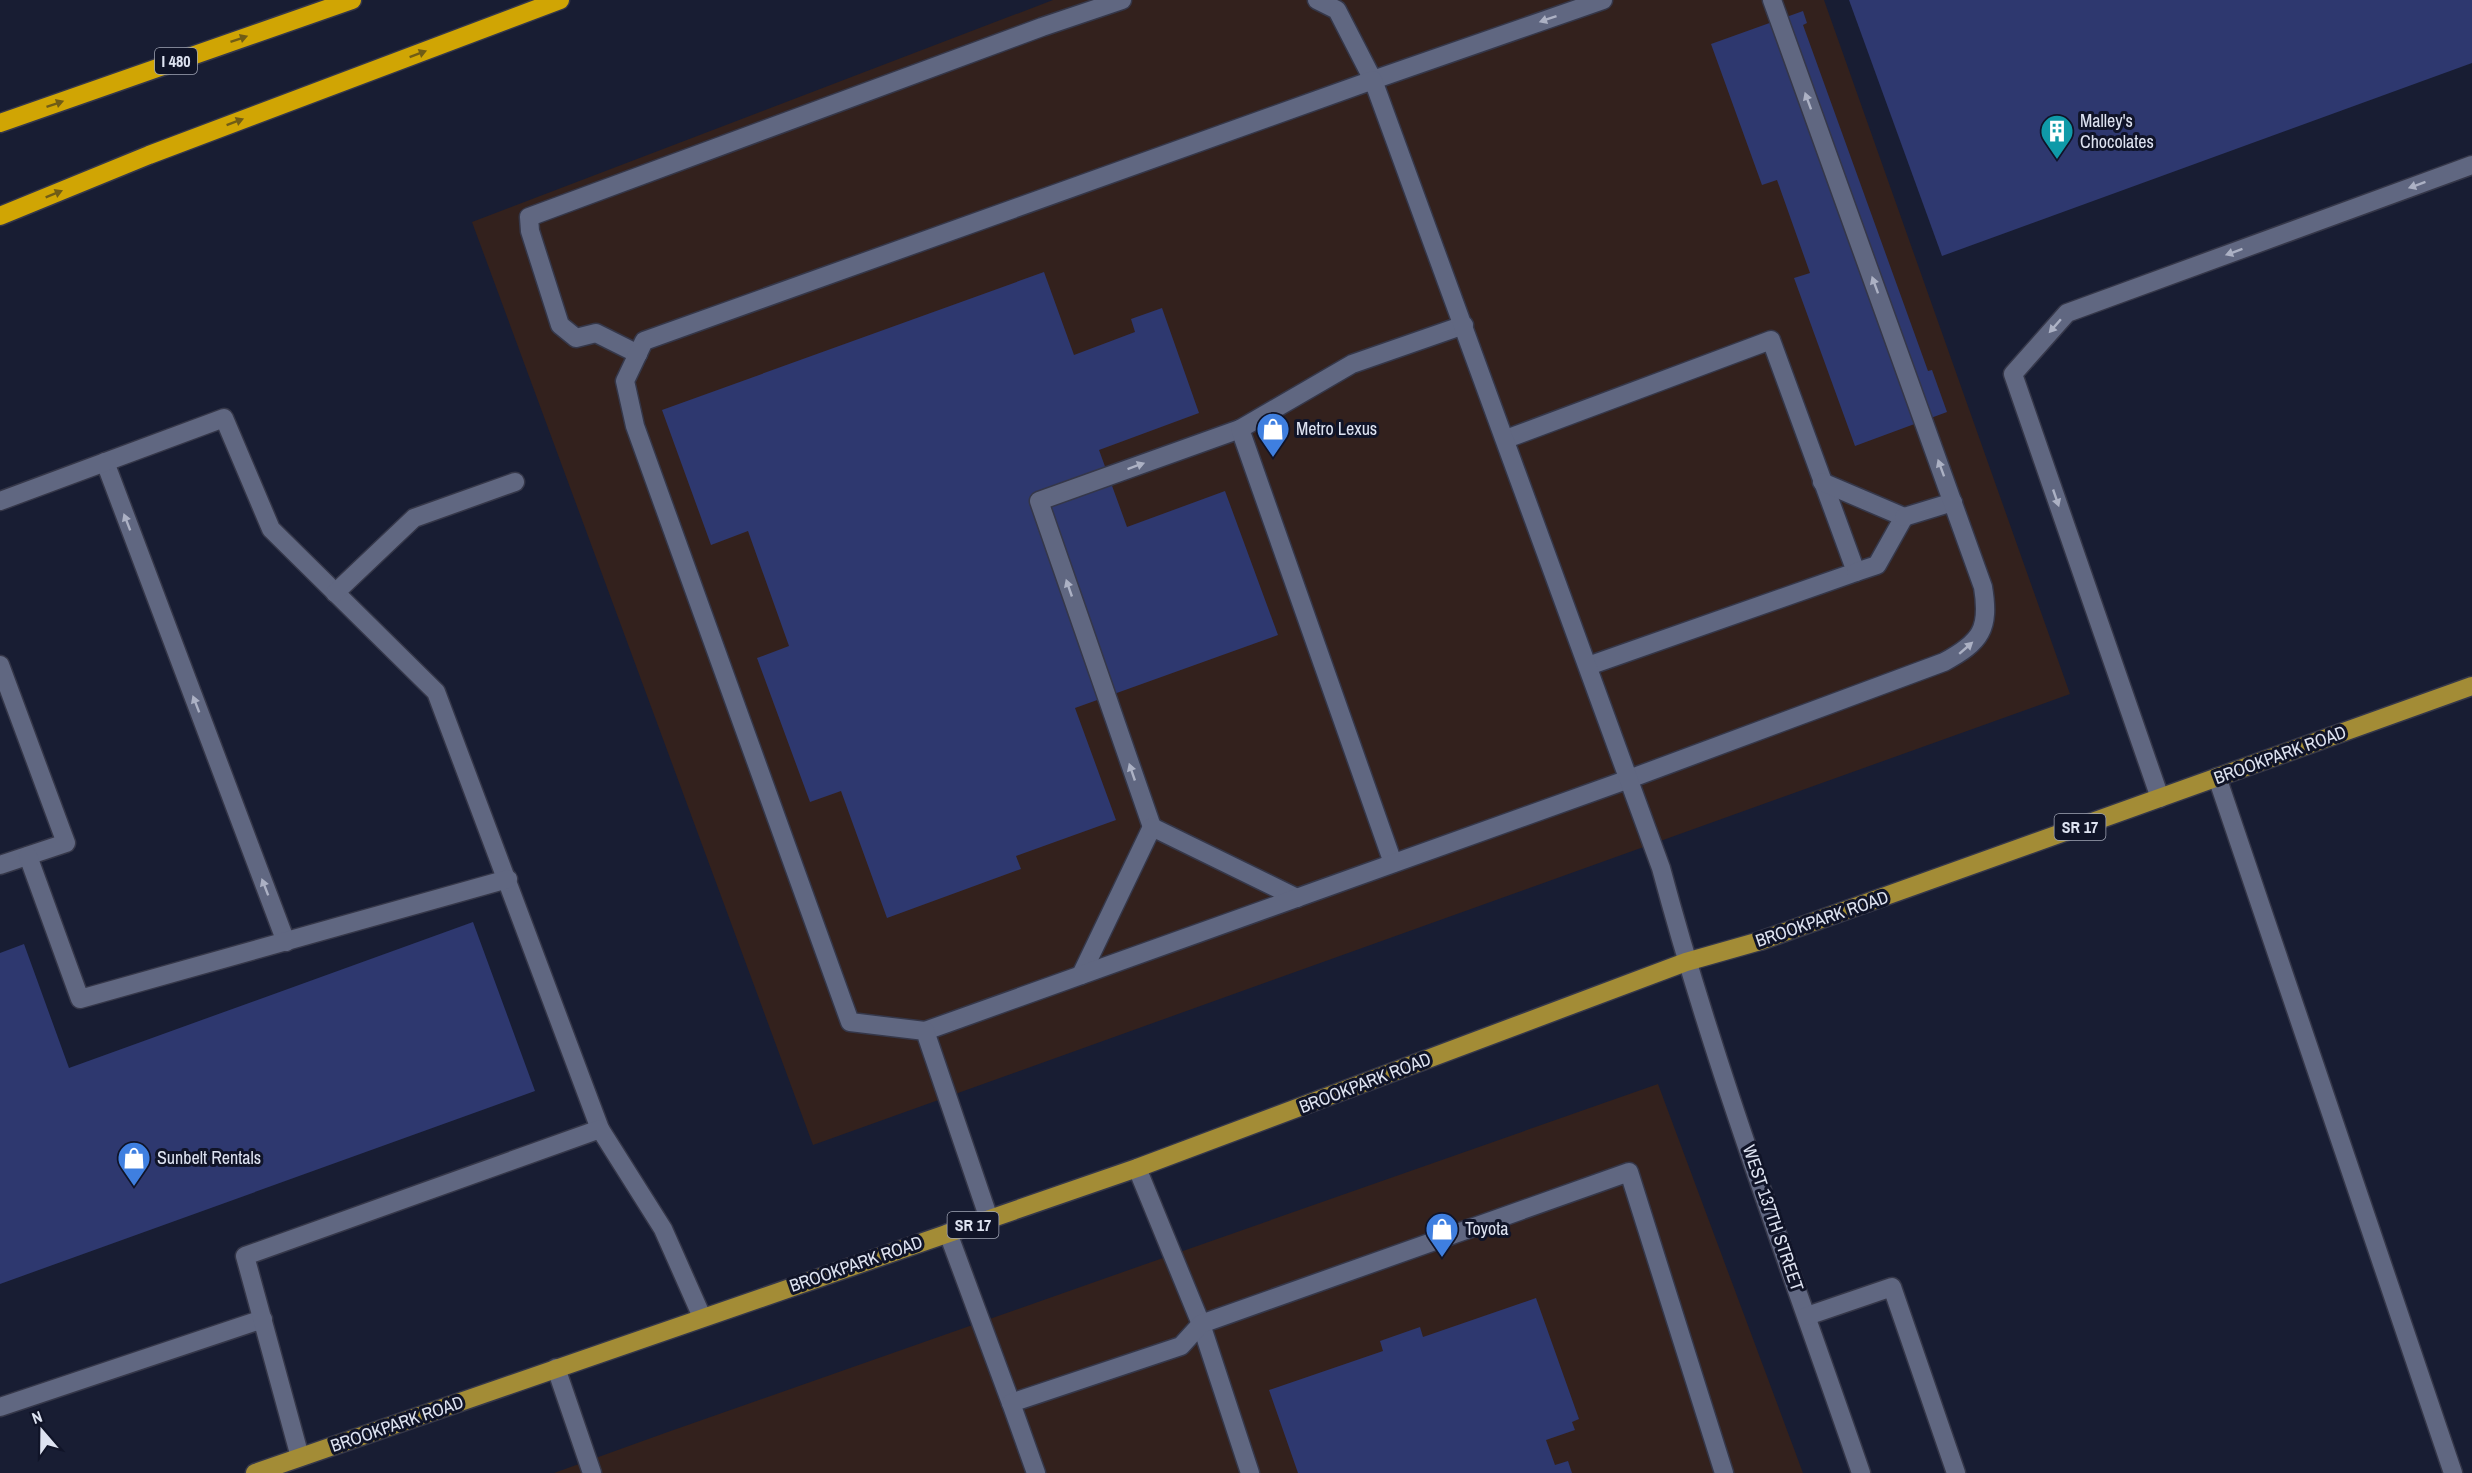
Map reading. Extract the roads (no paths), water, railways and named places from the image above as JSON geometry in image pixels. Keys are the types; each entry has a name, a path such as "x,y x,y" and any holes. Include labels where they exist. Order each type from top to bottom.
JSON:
{"highway":[{"name":"I 480","path":"0,123 352,0"},
{"path":"0,216 149,155 561,0"}],"main road":[{"name":"BROOKPARK ROAD","path":"255,1473 1137,1168 1686,962 1760,941 2472,686"}],"street":[{"path":"638,354 596,333 576,338 560,326 530,231 529,217 1042,27 1122,0"},
{"name":"WEST 137TH STREET","path":"1317,0 1337,10 1373,80 1506,439 1661,868 1686,962 1861,1473"},
{"path":"1603,0 644,341 625,381 635,426 850,1022 924,1031 1629,779 1914,673 1966,650 1981,632 1987,613 1983,587 1772,0"},
{"path":"2160,798 2013,374 2067,313 2472,165"},
{"path":"1081,975 1152,827 1039,501 1240,429 1352,364 1464,326"},
{"path":"1506,439 1771,340 1857,572"},
{"path":"0,501 224,418 271,529 436,692 600,1129 663,1229 702,1317"},
{"path":"1240,429 1393,863"},
{"path":"105,462 286,942"},
{"path":"335,593 414,518 515,482"},
{"path":"1822,482 1904,517 1953,502"},
{"path":"1588,666 1877,565 1904,517"},
{"path":"0,665 66,843 0,865"},
{"path":"2217,777 2453,1473"},
{"path":"1152,827 1297,898"},
{"path":"28,856 80,999 508,879"},
{"path":"924,1031 990,1219"},
{"path":"300,1457 245,1256 600,1129"},
{"path":"1137,1168 1201,1324 1250,1473"},
{"path":"1011,1403 1181,1346 1201,1324 1629,1172 1724,1473"},
{"path":"948,1233 1036,1473"},
{"path":"1807,1316 1892,1287 1956,1473"},
{"path":"0,1407 263,1319"},
{"path":"556,1368 592,1473"}],"place":[{"name":"Malley's Chocolates","path":"2057,160"},
{"name":"Metro Lexus","path":"1273,458"},
{"name":"Sunbelt Rentals","path":"134,1187"},
{"name":"Toyota","path":"1442,1258"}]}
